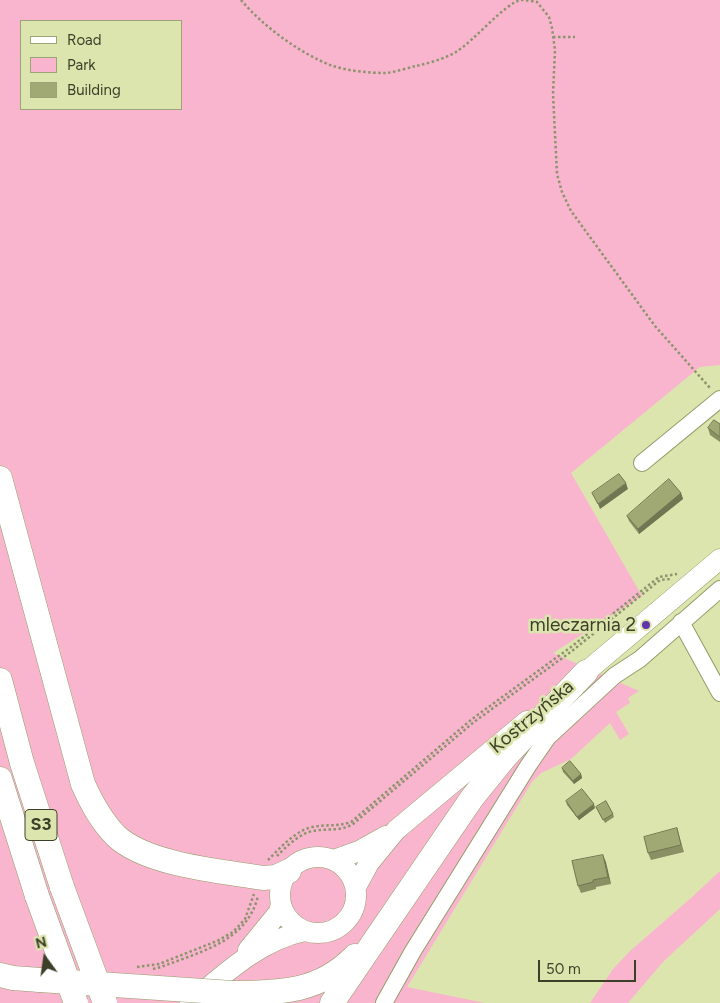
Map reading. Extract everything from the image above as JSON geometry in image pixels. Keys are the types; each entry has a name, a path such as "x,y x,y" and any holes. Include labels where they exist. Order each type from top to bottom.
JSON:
{"highway":[{"path":"0,478 83,784 92,805 105,823 128,845 161,860 260,878 276,877 289,871"},
{"path":"332,1003 390,921 472,798 506,756 586,672"},
{"name":"S3","path":"0,680 22,763 62,888 105,1003"},
{"name":"S3","path":"0,779 36,896 76,1003"},
{"path":"0,975 13,978 234,993 274,993 292,990 328,978 345,966 390,921"}],"main road":[{"name":"Kostrzyńska","path":"356,886 369,863 396,830 720,559"},
{"path":"334,860 359,851 396,830"},
{"path":"234,966 279,912 281,887 289,871 305,859 325,857 334,860 344,867 356,886 357,897 351,916 335,930 325,933 315,934 294,925 286,916 281,904"},
{"path":"190,1003 234,966 264,946 288,934 305,931"}],"street":[{"path":"642,463 720,400"},
{"path":"384,1003 418,943 548,737 614,676 640,659 720,589"},
{"path":"681,622 720,693"}],"path":[{"path":"241,0 268,27 292,45 330,65 355,70 388,73 430,62 454,53 469,43 514,3 521,0 537,1 549,17 555,50 553,94 554,142 557,174 562,192 571,211 655,326 720,400"},
{"path":"553,37 575,37"},
{"path":"135,970 160,968 218,945 235,934 248,920 256,906 260,870 267,861 298,834 311,828 335,827 351,822 472,719 571,647 659,577 684,572"},
{"path":"260,878 270,864 300,836 313,831 346,828 352,824 474,722 572,651 660,580 677,578"}],"green space":[{"path":"0,0 720,0 720,365 700,367 571,473 642,596 553,653 639,691 628,698 630,703 616,712 629,734 620,740 610,723 571,759 541,773 532,782 407,987 485,1003 0,1003"},
{"path":"720,871 720,909 663,962 628,1003 590,1003 613,969 630,951"}],"building":[{"path":"714,420 720,424 720,437 708,428"},
{"path":"619,474 626,483 598,504 592,493"},
{"path":"669,479 681,493 638,529 627,516"},
{"path":"570,761 581,774 573,781 562,768"},
{"path":"582,789 594,804 577,817 566,801"},
{"path":"606,801 613,814 603,820 596,807"},
{"path":"677,828 681,845 648,853 644,837"},
{"path":"603,855 608,877 578,886 572,861"}],"place":[{"name":"mleczarnia 2","path":"646,625"}]}
